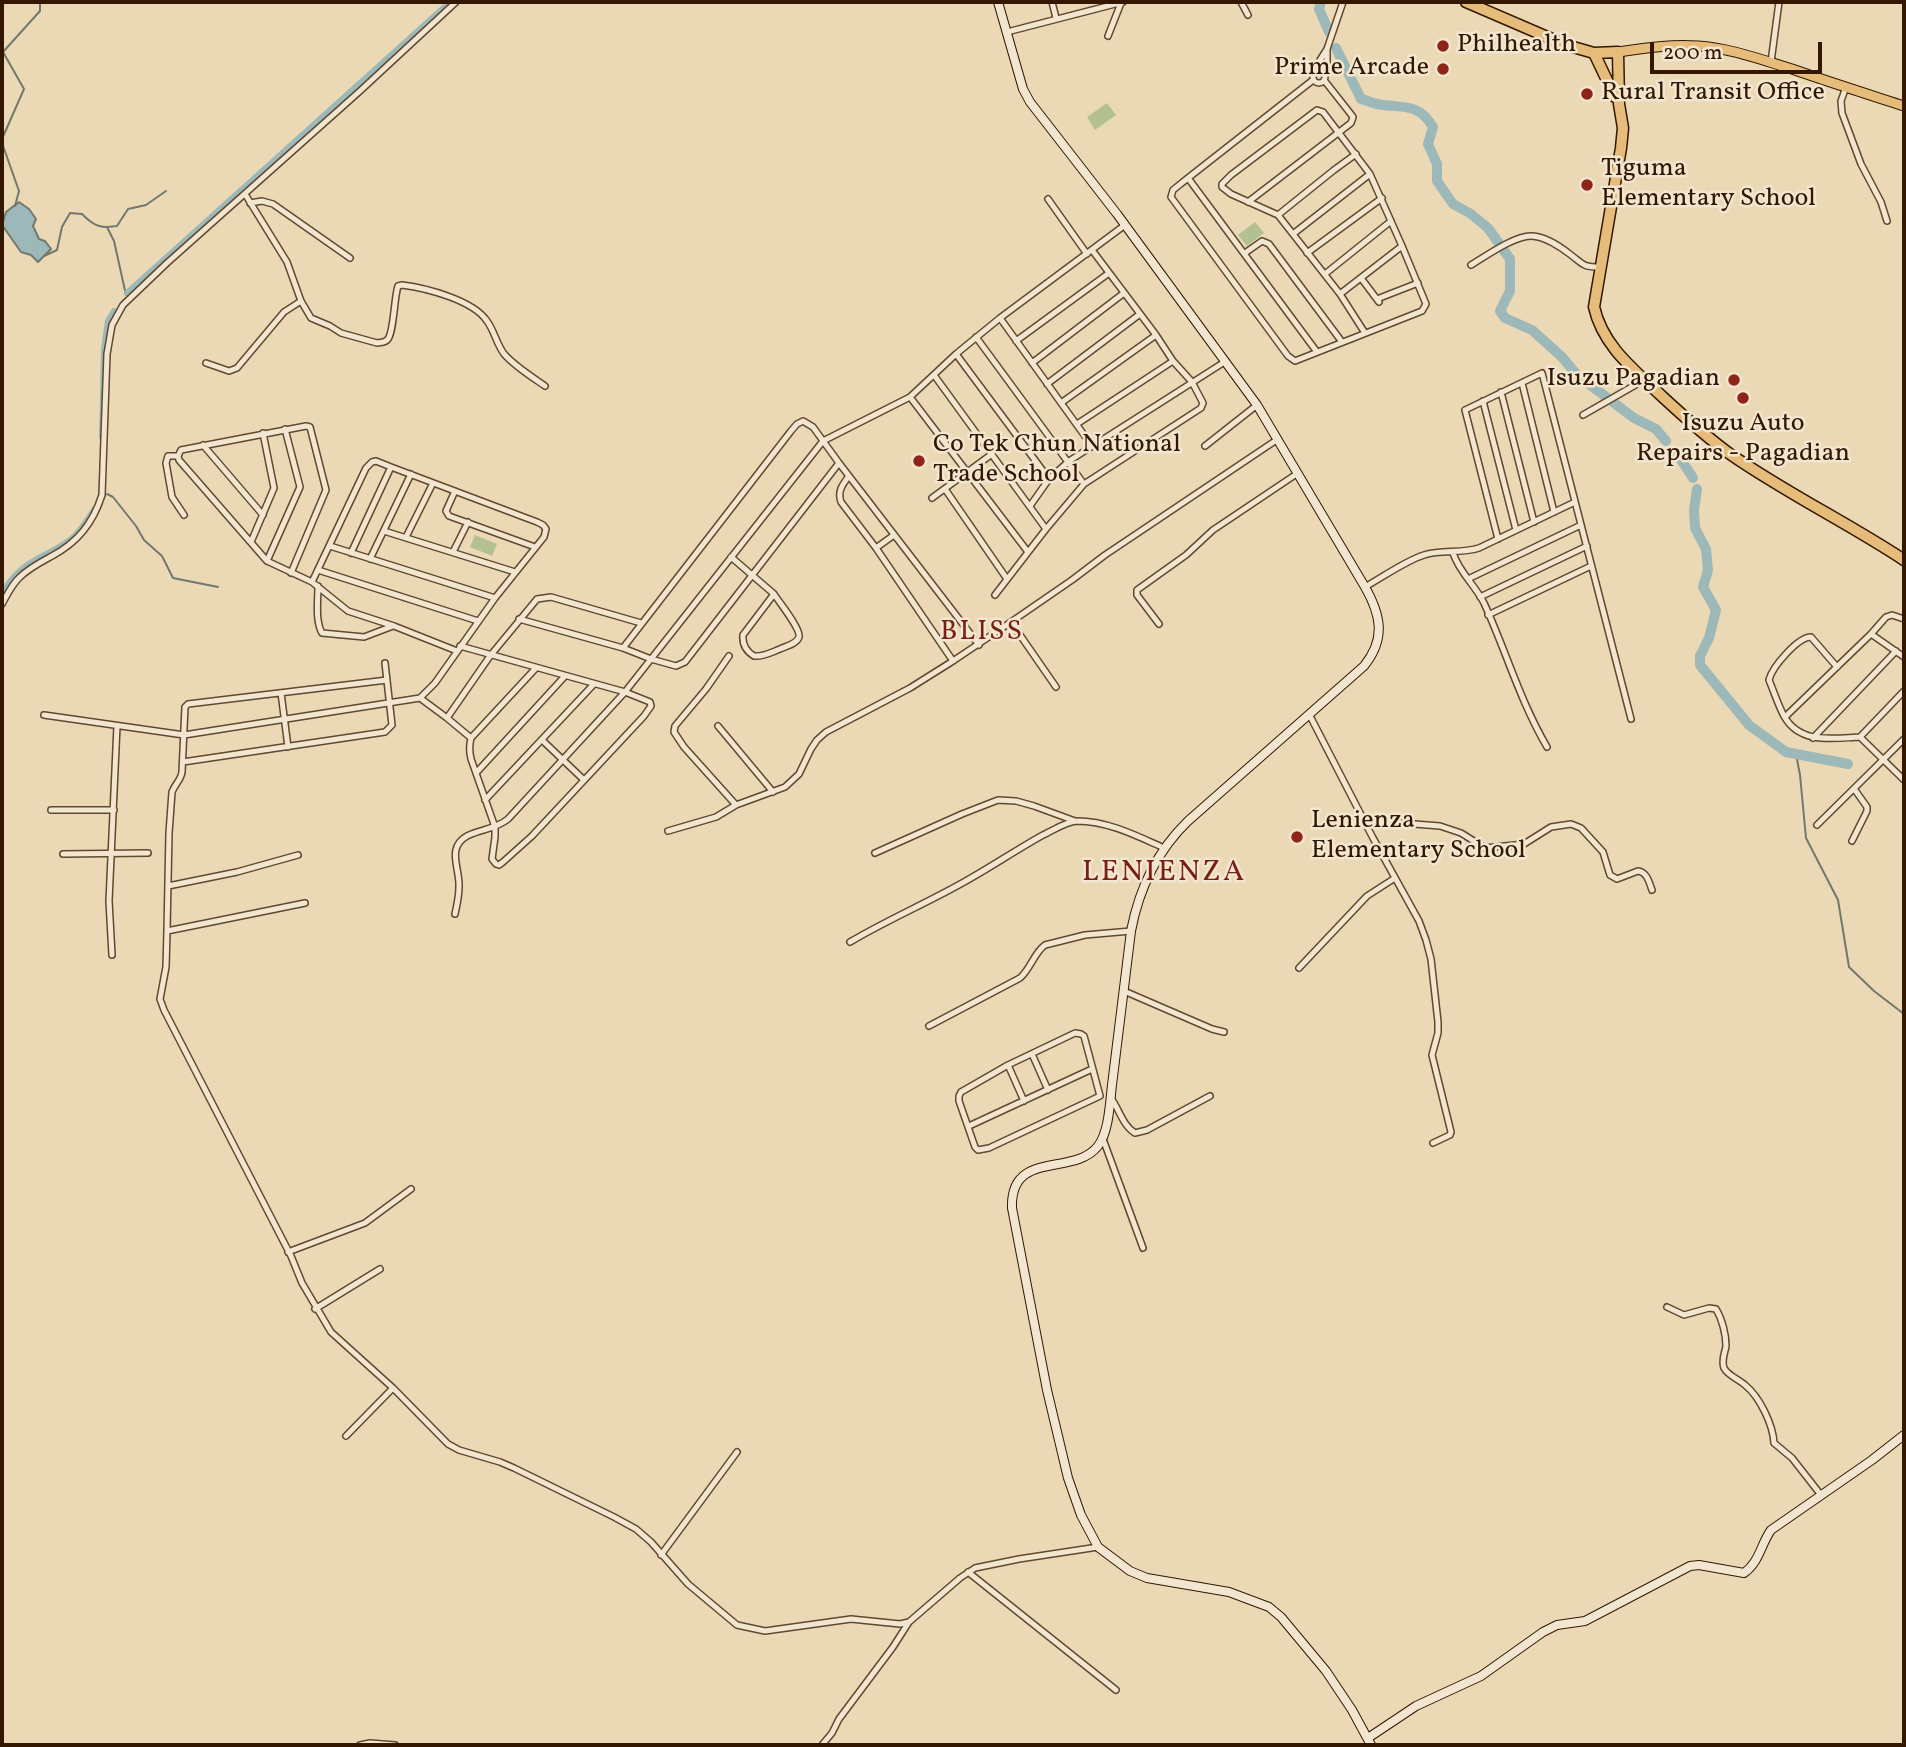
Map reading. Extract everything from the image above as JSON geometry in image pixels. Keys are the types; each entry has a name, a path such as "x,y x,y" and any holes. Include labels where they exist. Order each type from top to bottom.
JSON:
{"highway":[{"path":"1466,2 1566,45 1594,53 1618,52 1622,148 1594,307 1597,323 1605,337 1644,380 1693,424 1732,454 1904,560"},
{"path":"1594,53 1619,104"}],"main road":[{"path":"1618,52 1655,46 1700,46 1723,50 1771,62 1904,106"}],"street":[{"path":"2,604 18,578 81,536 96,513 102,495 107,354 112,325 123,305 456,2"},
{"path":"998,2 1023,89 1030,102 1226,360 1256,405 1365,587 1374,604 1379,631 1377,646 1364,666 1185,824 1164,848 1141,891 1131,931 1112,1092 1103,1139 1091,1153 1082,1158 1037,1169 1025,1175 1013,1188 1012,1208 1047,1390 1065,1465 1081,1515 1098,1547 1130,1571 1147,1577 1229,1591 1269,1607 1280,1616 1326,1671 1369,1742 1416,1706 1481,1676 1557,1625 1585,1621 1690,1566 1699,1565 1744,1573 1756,1562 1771,1530 1904,1435"},
{"path":"1052,2 1056,18"},
{"path":"1007,32 1096,5 1122,2 1108,36"},
{"path":"1241,2 1248,15"},
{"path":"1314,80 1313,76 1327,49 1343,2"},
{"path":"1771,62 1779,2"},
{"path":"1314,80 1320,83 1324,77 1327,49"},
{"path":"1248,202 1351,123 1353,117 1324,77 1316,71"},
{"path":"1314,80 1173,190 1171,197 1295,361 1299,360 1424,309 1426,304 1418,283 1370,174 1323,111 1317,110 1224,180 1222,187 1225,191 1278,215 1325,274 1365,333"},
{"path":"1846,87 1841,102 1842,113 1887,221"},
{"path":"1278,215 1356,155"},
{"path":"1293,234 1370,174"},
{"path":"1188,178 1317,352"},
{"path":"245,194 287,262 301,300 311,318 341,333 377,343 386,341 390,336 398,286 411,286 443,294 484,316 504,353 545,386"},
{"path":"1307,253 1382,198"},
{"path":"995,595 1084,484 1201,408 1203,403 1192,382 1173,361 1109,273 1048,199"},
{"path":"250,203 262,201 272,204 351,258"},
{"path":"1325,274 1391,221"},
{"path":"455,914 459,887 455,851 459,843 465,837 495,827 508,819 563,761 625,692 823,441 910,397 976,337 1125,225"},
{"path":"1471,265 1520,238 1531,236 1560,248 1584,266 1600,267"},
{"path":"1245,254 1262,241 1269,243 1342,342"},
{"path":"1339,294 1402,246"},
{"path":"1016,341 1109,273"},
{"path":"1360,278 1378,300 1418,283"},
{"path":"1032,363 1124,293"},
{"path":"206,363 229,371 237,368 284,312 301,300"},
{"path":"1047,384 1140,314"},
{"path":"1000,318 1092,446"},
{"path":"1061,403 1156,335"},
{"path":"976,337 1084,484"},
{"path":"956,354 1049,479"},
{"path":"1030,506 1049,479 1069,461 1226,360"},
{"path":"1077,424 1173,361"},
{"path":"1498,539 1465,410 1542,373 1631,719"},
{"path":"934,375 1046,530"},
{"path":"1583,415 1644,380"},
{"path":"1522,383 1554,512"},
{"path":"1502,393 1534,522"},
{"path":"910,397 1028,552"},
{"path":"1483,401 1516,530"},
{"path":"1205,446 1256,405"},
{"path":"623,648 797,424 803,421 808,423 823,441 979,645"},
{"path":"291,573 326,488 310,427 285,429 181,450 179,460 267,561 291,573 312,582 348,611 458,649 490,656 536,668 625,692 650,702 651,706 584,780 532,836 499,865 493,863 492,859 495,827 469,751 471,738 536,668"},
{"path":"267,561 300,487 285,429"},
{"path":"251,542 274,485 263,433"},
{"path":"668,831 716,817 736,804 773,792 794,780 817,740 826,732 910,688 979,645 1115,548 1278,439"},
{"path":"203,445 263,515"},
{"path":"932,498 992,454"},
{"path":"178,456 168,456 166,463 172,497 184,515"},
{"path":"44,715 184,735 420,698 435,683 495,598 546,533 543,526 376,461 369,464 312,582"},
{"path":"519,619 676,666 685,662 839,463"},
{"path":"351,553 391,467"},
{"path":"1159,624 1137,596 1137,590 1186,555 1213,530 1298,473"},
{"path":"370,559 411,474"},
{"path":"849,475 840,489 841,502 876,548 953,661"},
{"path":"406,537 433,483"},
{"path":"945,489 1007,579"},
{"path":"455,491 447,507 447,514 535,547"},
{"path":"1365,587 1421,555 1469,551 1575,502"},
{"path":"453,552 468,523"},
{"path":"1468,579 1581,525"},
{"path":"384,531 515,572"},
{"path":"876,548 894,535"},
{"path":"330,546 495,598"},
{"path":"1480,597 1587,546"},
{"path":"1453,552 1480,597 1524,704 1547,747"},
{"path":"731,557 774,594 799,634 799,638 791,644 759,657 754,656 744,647 743,635 774,594"},
{"path":"1488,615 1591,566"},
{"path":"318,569 478,621"},
{"path":"318,586 319,631 322,633 364,637 394,626"},
{"path":"447,718 519,619 533,602 544,596 641,623"},
{"path":"1784,717 1886,617 1892,614 1904,619"},
{"path":"1012,622 1056,687"},
{"path":"1871,634 1904,657"},
{"path":"1837,667 1811,637 1802,638 1775,667 1769,680 1784,717 1813,738 1860,737 1904,780"},
{"path":"1813,738 1896,651"},
{"path":"729,656 674,732 684,747 736,804"},
{"path":"183,762 385,732 391,729 392,725 385,663"},
{"path":"476,773 565,676"},
{"path":"387,680 186,705 182,777 172,792 166,967 160,999 316,1309 331,1332 453,1447 514,1468 636,1529 688,1584 737,1625 765,1631 852,1619 909,1622"},
{"path":"485,800 594,684"},
{"path":"1860,737 1904,691"},
{"path":"281,693 288,747"},
{"path":"420,698 471,738"},
{"path":"1309,714 1419,921 1426,940 1431,959 1438,1022 1432,1055 1451,1132 1433,1143"},
{"path":"112,955 110,853 117,726"},
{"path":"719,726 773,792"},
{"path":"1817,825 1904,739"},
{"path":"542,740 584,780"},
{"path":"1852,841 1867,811 1855,790"},
{"path":"875,853 998,800 1016,801 1075,821"},
{"path":"51,810 114,810"},
{"path":"1363,820 1440,826 1461,833 1479,846 1490,848 1524,844 1551,827 1571,824 1581,828 1603,852 1610,875 1616,878 1641,871 1653,890"},
{"path":"850,942 964,882 1063,824 1075,821 1094,822 1164,848"},
{"path":"63,854 148,853"},
{"path":"168,886 237,872 298,855"},
{"path":"1299,968 1367,896 1395,878"},
{"path":"167,932 305,903"},
{"path":"929,1026 1020,978 1045,944 1084,935 1131,931"},
{"path":"1124,991 1224,1032"},
{"path":"1099,1092 1084,1036 1078,1033 1008,1065 961,1092 960,1101 975,1147 984,1150 1099,1092 1112,1092"},
{"path":"1032,1054 1048,1090"},
{"path":"1008,1065 1024,1101"},
{"path":"969,1126 1092,1069"},
{"path":"1112,1092 1126,1127 1135,1133 1147,1130 1210,1096"},
{"path":"1103,1139 1143,1248"},
{"path":"288,1252 365,1223 411,1189"},
{"path":"316,1309 380,1269"},
{"path":"1667,1307 1684,1315 1709,1308 1716,1309 1726,1344 1724,1368 1753,1394 1773,1428 1774,1443 1793,1458 1821,1495"},
{"path":"346,1436 393,1388"},
{"path":"661,1555 737,1452"},
{"path":"822,1745 909,1622 968,1572 999,1563 1098,1547"},
{"path":"968,1572 1116,1690"},
{"path":"360,1745 395,1745"}],"green space":[{"path":"1107,103 1116,115 1095,130 1087,117"},
{"path":"1255,222 1264,233 1247,246 1238,235"},
{"path":"475,535 497,544 492,556 470,547"}],"water":[{"path":"19,202 29,209 36,219 33,226 39,239 45,241 51,249 38,262 31,255 21,252 2,225 6,212"}],"waterway":[{"path":"2,139 24,89 3,52 40,11 40,2"},
{"path":"127,293 450,2"},
{"path":"1321,2 1319,9 1329,32"},
{"path":"1336,48 1361,99 1415,110 1433,127 1428,144 1437,164 1437,181 1453,204 1488,228 1510,259 1510,291 1500,311 1505,318 1532,330 1562,357 1577,375 1634,418 1656,429 1666,441"},
{"path":"2,143 19,191 15,206"},
{"path":"126,295 114,241 107,227 117,226 128,209 146,205 166,191"},
{"path":"44,256 57,250 62,227 70,213 82,214 93,223 106,227"},
{"path":"102,437 104,349 108,321 114,311"},
{"path":"1678,455 1693,478"},
{"path":"1697,489 1695,528 1706,549 1708,570 1703,587 1716,610 1709,638 1700,656 1700,665 1749,725 1786,752 1848,764"},
{"path":"107,494 113,497 144,540 162,556 173,578 218,587"},
{"path":"2,594 24,567 74,537 94,510"},
{"path":"1796,754 1806,838 1838,900 1849,967 1904,1014"}],"place":[{"name":"Philhealth","path":"1443,46"},
{"name":"Prime Arcade","path":"1443,69"},
{"name":"Rural Transit Office","path":"1587,94"},
{"name":"Tiguma Elementary School","path":"1587,185"},
{"name":"Isuzu Pagadian","path":"1734,380"},
{"name":"Isuzu Auto Repairs - Pagadian","path":"1743,398"},
{"name":"Co Tek Chun National Trade School","path":"919,461"},
{"name":"Lenienza Elementary School","path":"1297,837"}],"district":[{"name":"BLISS","path":"982,634"},
{"name":"LENIENZA","path":"1164,874"}]}
